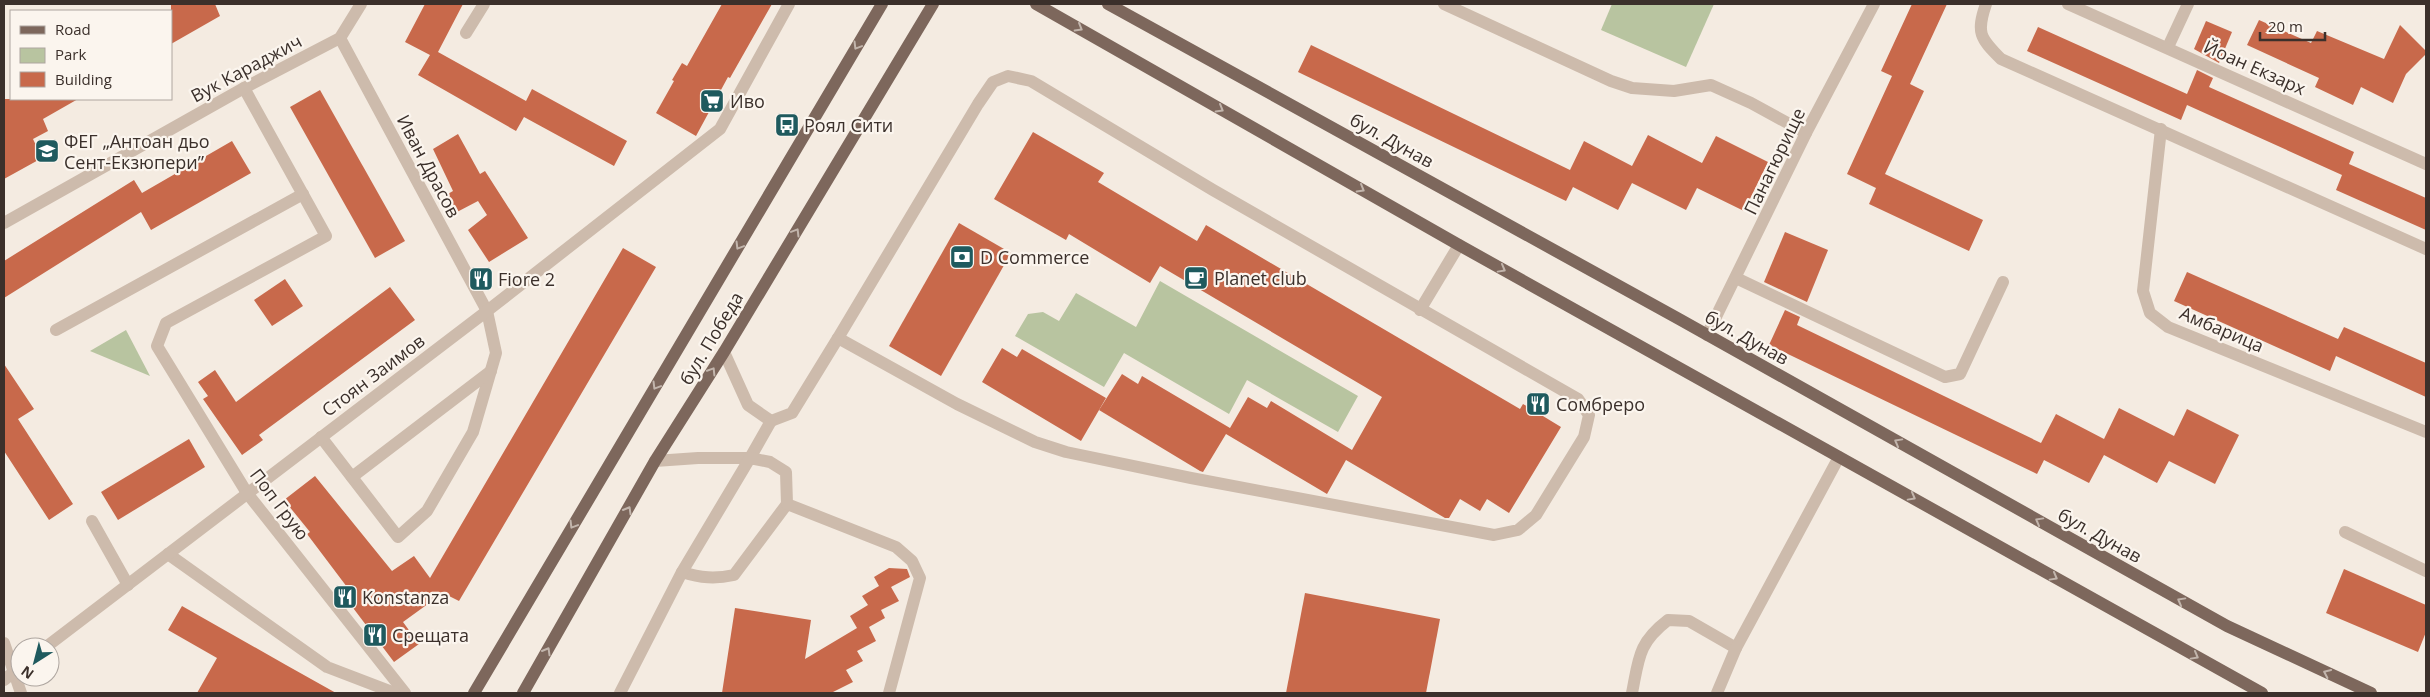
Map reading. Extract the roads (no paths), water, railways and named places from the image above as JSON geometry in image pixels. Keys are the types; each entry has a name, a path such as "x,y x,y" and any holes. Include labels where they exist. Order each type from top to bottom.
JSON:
{"main road":[{"name":"бул. Победа","path":"474,693 882,4"},
{"name":"бул. Победа","path":"523,693 655,461 724,352 933,4"},
{"path":"1036,4 1458,245 2262,693"},
{"name":"бул. Дунав","path":"1108,4 1708,335 2227,626 2371,693"}],"street":[{"path":"340,38 361,4"},
{"path":"466,33 484,4"},
{"name":"Стоян Заимов","path":"59,637 487,311 720,129 789,4"},
{"path":"1444,4 1611,81 1632,88 1674,91 1711,85 1751,103 1806,133"},
{"name":"Панагюрище","path":"1708,335 1806,133 1874,4"},
{"path":"1986,4 1980,21 1984,42 2001,60 2161,129 2426,248"},
{"name":"Йоан Екзарх","path":"2068,4 2168,47 2426,164"},
{"path":"2168,47 2188,4"},
{"name":"Вук Караджич","path":"4,223 244,88 340,38"},
{"name":"Иван Драсов","path":"340,38 487,311 496,353 473,432 427,511 398,537 352,477"},
{"path":"620,693 682,572 771,421 792,413 978,104 993,82 1008,76 1031,81 1213,190 1578,399 1589,415 1584,436 1536,514 1518,530 1494,535 1191,478 1066,452 1035,442 957,404 838,338"},
{"path":"56,330 303,194 244,88"},
{"name":"Амбарица","path":"2161,129 2143,291 2150,313 2168,327 2426,432"},
{"name":"Поп Грую","path":"303,194 326,236 166,323 157,346 247,493 405,693"},
{"path":"1420,310 1458,245"},
{"path":"1736,278 1945,377 1960,374 2003,282"},
{"path":"724,352 748,405 771,421"},
{"path":"321,437 352,477 491,371"},
{"path":"1716,693 1736,648 1839,456"},
{"path":"655,461 698,458 750,458 770,462 786,472 787,504 734,575 718,579 702,578 682,572"},
{"path":"787,504 896,547 912,561 920,578 889,693"},
{"path":"92,521 128,584"},
{"path":"2345,532 2426,571"},
{"path":"168,554 327,667 394,693"},
{"path":"1632,693 1640,652 1652,632 1668,620 1689,621 1736,648"},
{"path":"4,642 10,665"}],"place":[{"name":"Иво","path":"712,101"},
{"name":"Роял Сити","path":"787,125"},
{"name":"ФЕГ „Антоан дьо Сент-Екзюпери”","path":"47,151"},
{"name":"D Commerce","path":"962,257"},
{"name":"Planet club","path":"1196,278"},
{"name":"Fiore 2","path":"481,279"},
{"name":"Сомбреро","path":"1538,404"},
{"name":"Konstanza","path":"345,597"},
{"name":"Срещата","path":"375,635"}]}
